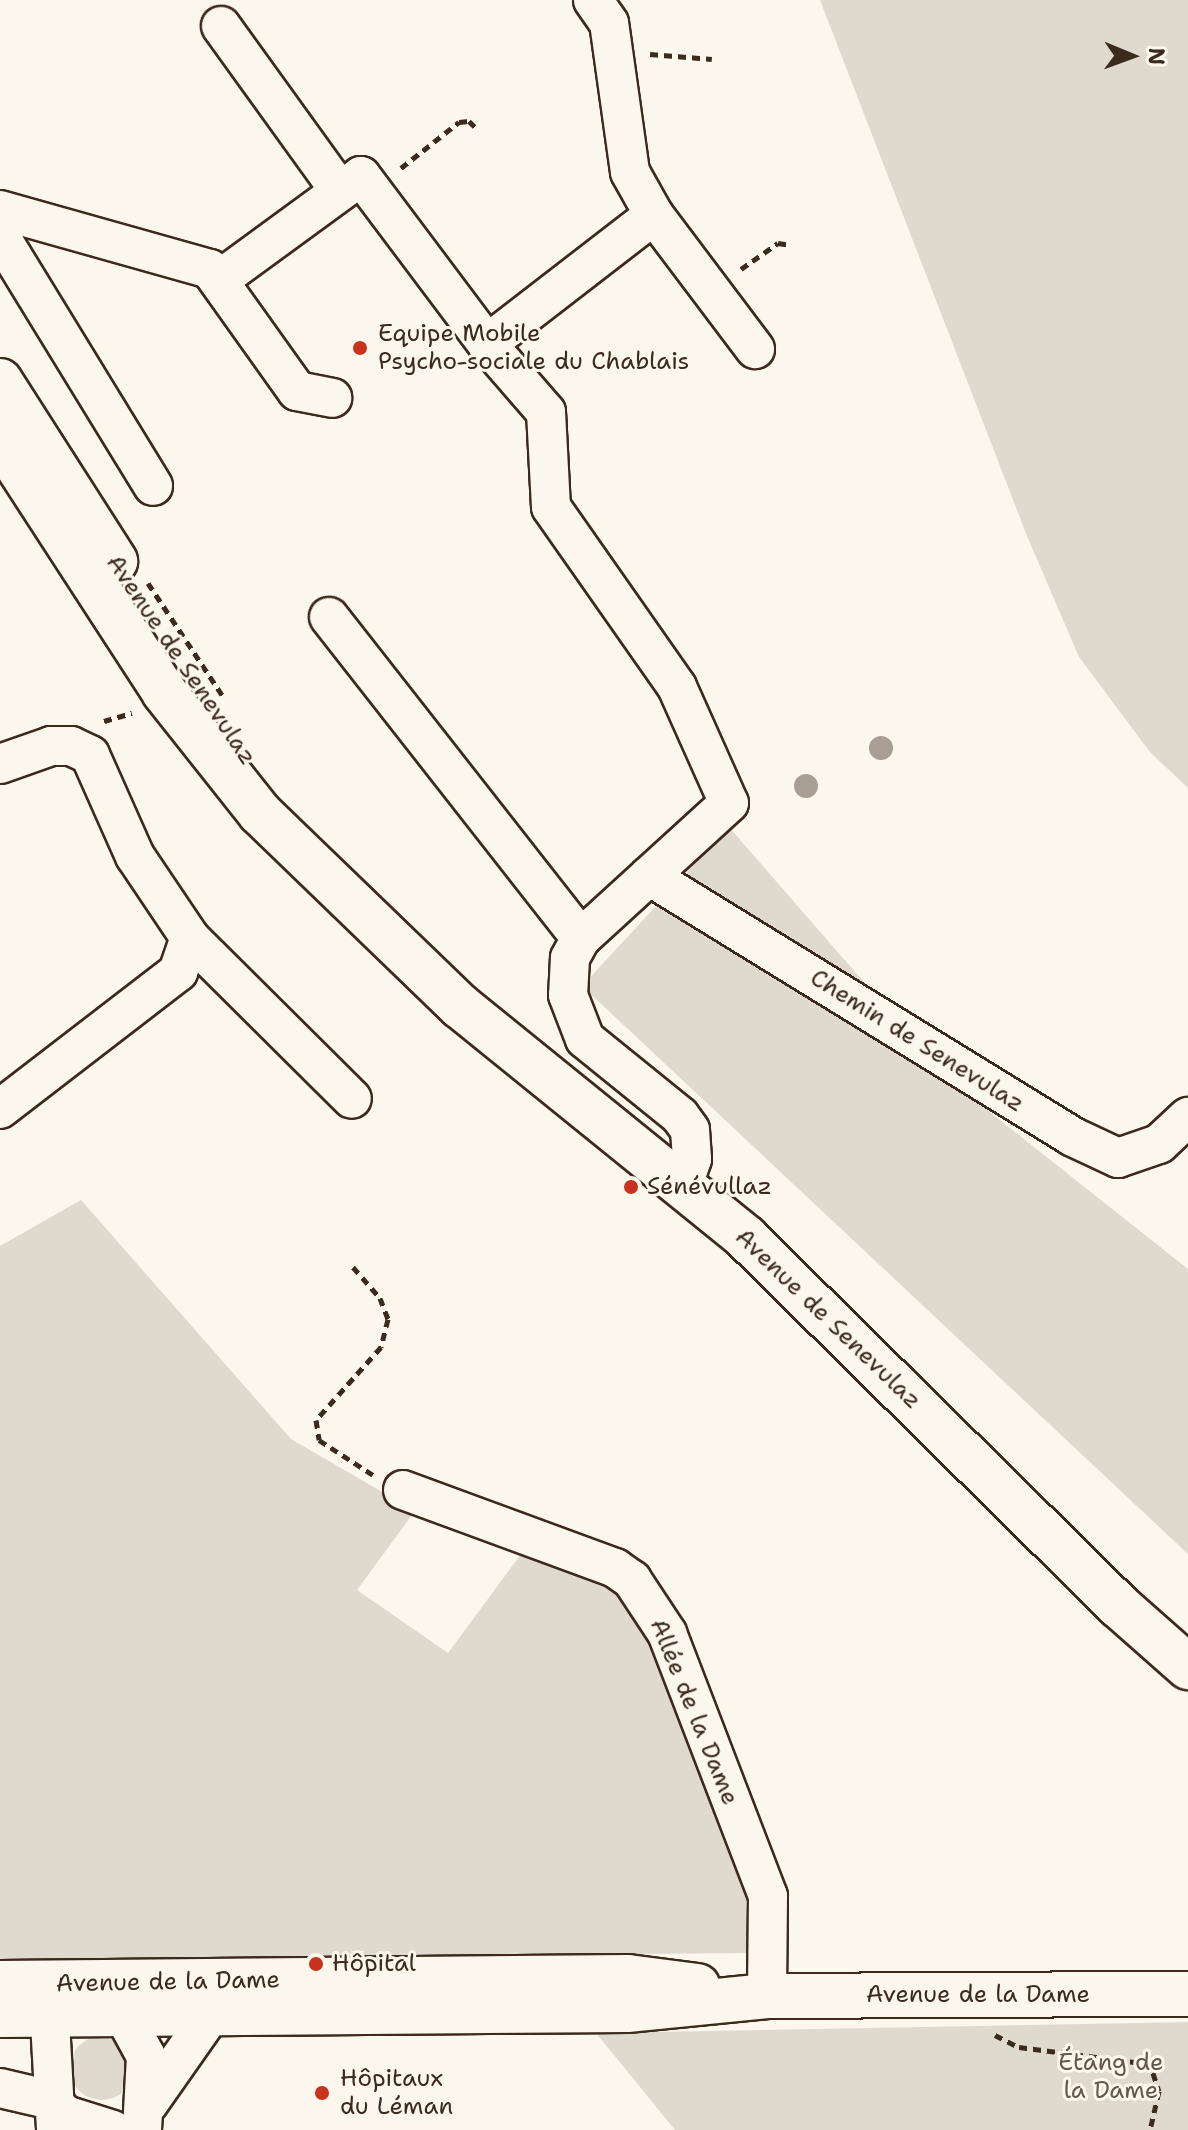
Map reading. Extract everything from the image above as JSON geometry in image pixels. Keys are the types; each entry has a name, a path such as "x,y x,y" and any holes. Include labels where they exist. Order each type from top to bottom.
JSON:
{"main road":[{"name":"Avenue de Senevulaz","path":"0,381 14,454 171,701 260,813 460,1006 683,1185 788,1277 1128,1615 1188,1667"},
{"name":"Avenue de Senevulaz","path":"14,454 258,776 379,925"},
{"name":"Avenue de la Dame","path":"0,1983 48,1998 115,1998 628,1977 767,1996"},
{"name":"Avenue de la Dame","path":"115,1998 212,2013 627,2010 767,1996 1188,1994"},
{"name":"Avenue de la Dame","path":"0,2015 48,1998"}],"street":[{"path":"593,0 609,23 630,172 654,215 755,349"},
{"path":"221,26 356,191 546,412 547,492 565,530 677,687 729,803 581,938 568,971 574,1017 595,1049 686,1122 694,1148 683,1185"},
{"path":"219,280 356,191"},
{"path":"0,210 210,269 297,391 332,398"},
{"path":"487,344 654,215"},
{"path":"0,236 153,486"},
{"path":"329,617 581,938"},
{"path":"0,764 51,746 77,748 96,764 135,856 190,938 352,1099"},
{"name":"Chemin de Senevulaz","path":"649,876 1071,1136 1118,1158 1159,1144 1188,1117"},
{"path":"0,1109 178,972 190,938"},
{"name":"Allée de la Dame","path":"403,1490 615,1568 632,1580 667,1633 768,1896 767,1996"},
{"path":"48,1998 54,2115"},
{"path":"115,1998 146,2056 133,2123"},
{"path":"133,2123 212,2013"},
{"path":"0,2088 54,2115 76,2120 133,2123"}],"path":[{"path":"614,61 663,52 712,59"},
{"path":"356,191 459,122 469,121 477,129"},
{"path":"711,290 778,243 791,245"},
{"path":"147,581 234,712"},
{"path":"77,748 110,718 171,701"},
{"path":"353,1267 380,1298 388,1319 381,1347 316,1420 319,1440 343,1460 403,1490"},
{"path":"985,1994 995,2035 1009,2045 1122,2058 1148,2067 1159,2091 1150,2130"}],"green space":[{"path":"820,0 1188,0 1188,788 1150,752 1079,657 1027,536"},
{"path":"729,827 948,1079 1188,1269 1188,1554 582,986"},
{"path":"81,1200 291,1439 415,1511 357,1590 448,1653 524,1550 600,1576 639,1615 752,1908 751,1953 0,1960 0,1246"},
{"name":"Étang de la Dame","path":"1188,2022 1188,2130 675,2130 596,2033"},
{"path":"96,2036 108,2036 125,2045 132,2056 132,2080 125,2091 108,2100 96,2100 84,2095 75,2086 70,2074 70,2062 75,2050 84,2041"}],"place":[{"name":"Equipe Mobile Psycho-sociale du Chablais","path":"360,348"},
{"name":"Sénévullaz","path":"631,1187"},
{"name":"Hôpital","path":"316,1964"},
{"name":"Hôpitaux du Léman","path":"322,2093"}]}
